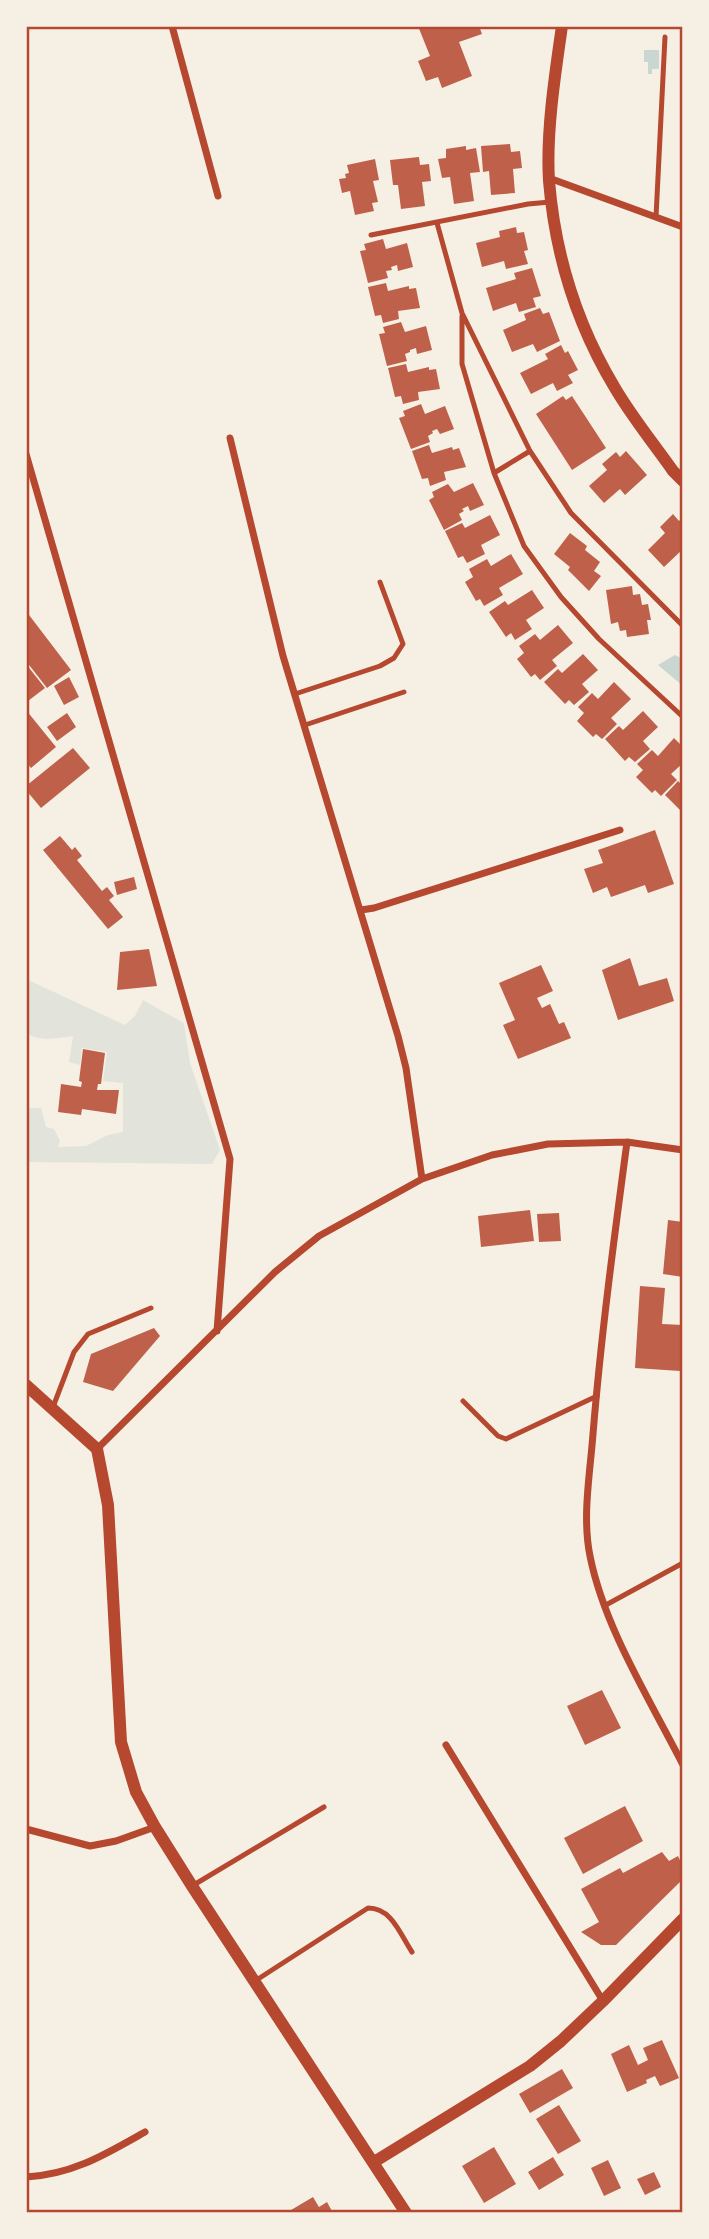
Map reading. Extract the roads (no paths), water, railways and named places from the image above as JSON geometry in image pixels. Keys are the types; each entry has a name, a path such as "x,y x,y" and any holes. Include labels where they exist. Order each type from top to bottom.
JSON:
{"street":[{"path":"172,26 218,196"},
{"path":"562,26 555,80 549,178 557,244 579,314 615,387 673,471 683,481"},
{"path":"549,178 683,227"},
{"path":"230,438 283,656 406,1068 422,1179"},
{"path":"26,454 230,1158 217,1331"},
{"path":"361,910 620,830"},
{"path":"97,1449 275,1272 319,1237 422,1179 492,1155 548,1144 627,1142 683,1150"},
{"path":"627,1142 600,1347 587,1520 589,1554 604,1606 683,1765"},
{"path":"26,1385 97,1449 108,1505 121,1742 136,1792 192,1886 406,2213"},
{"path":"446,1745 603,2001"},
{"path":"26,1829 90,1846 117,1841 155,1827"},
{"path":"374,2162 530,2066 603,2001 683,1919"},
{"path":"26,2176 60,2173 89,2163 145,2132"}],"lane":[{"path":"656,217 665,37"},
{"path":"371,235 528,204 552,202"},
{"path":"437,223 462,313 530,452 570,513 683,626"},
{"path":"462,313 462,364 494,473 524,545 561,597 598,639 683,717"},
{"path":"494,473 530,452"},
{"path":"295,694 380,666 394,658 403,644 380,582"},
{"path":"305,725 404,692"},
{"path":"53,1408 74,1352 88,1334 151,1308"},
{"path":"463,1401 498,1436 506,1438 597,1396"},
{"path":"604,1606 683,1563"},
{"path":"192,1886 324,1807"},
{"path":"255,1981 368,1908 381,1909 389,1914 412,1952"}]}
